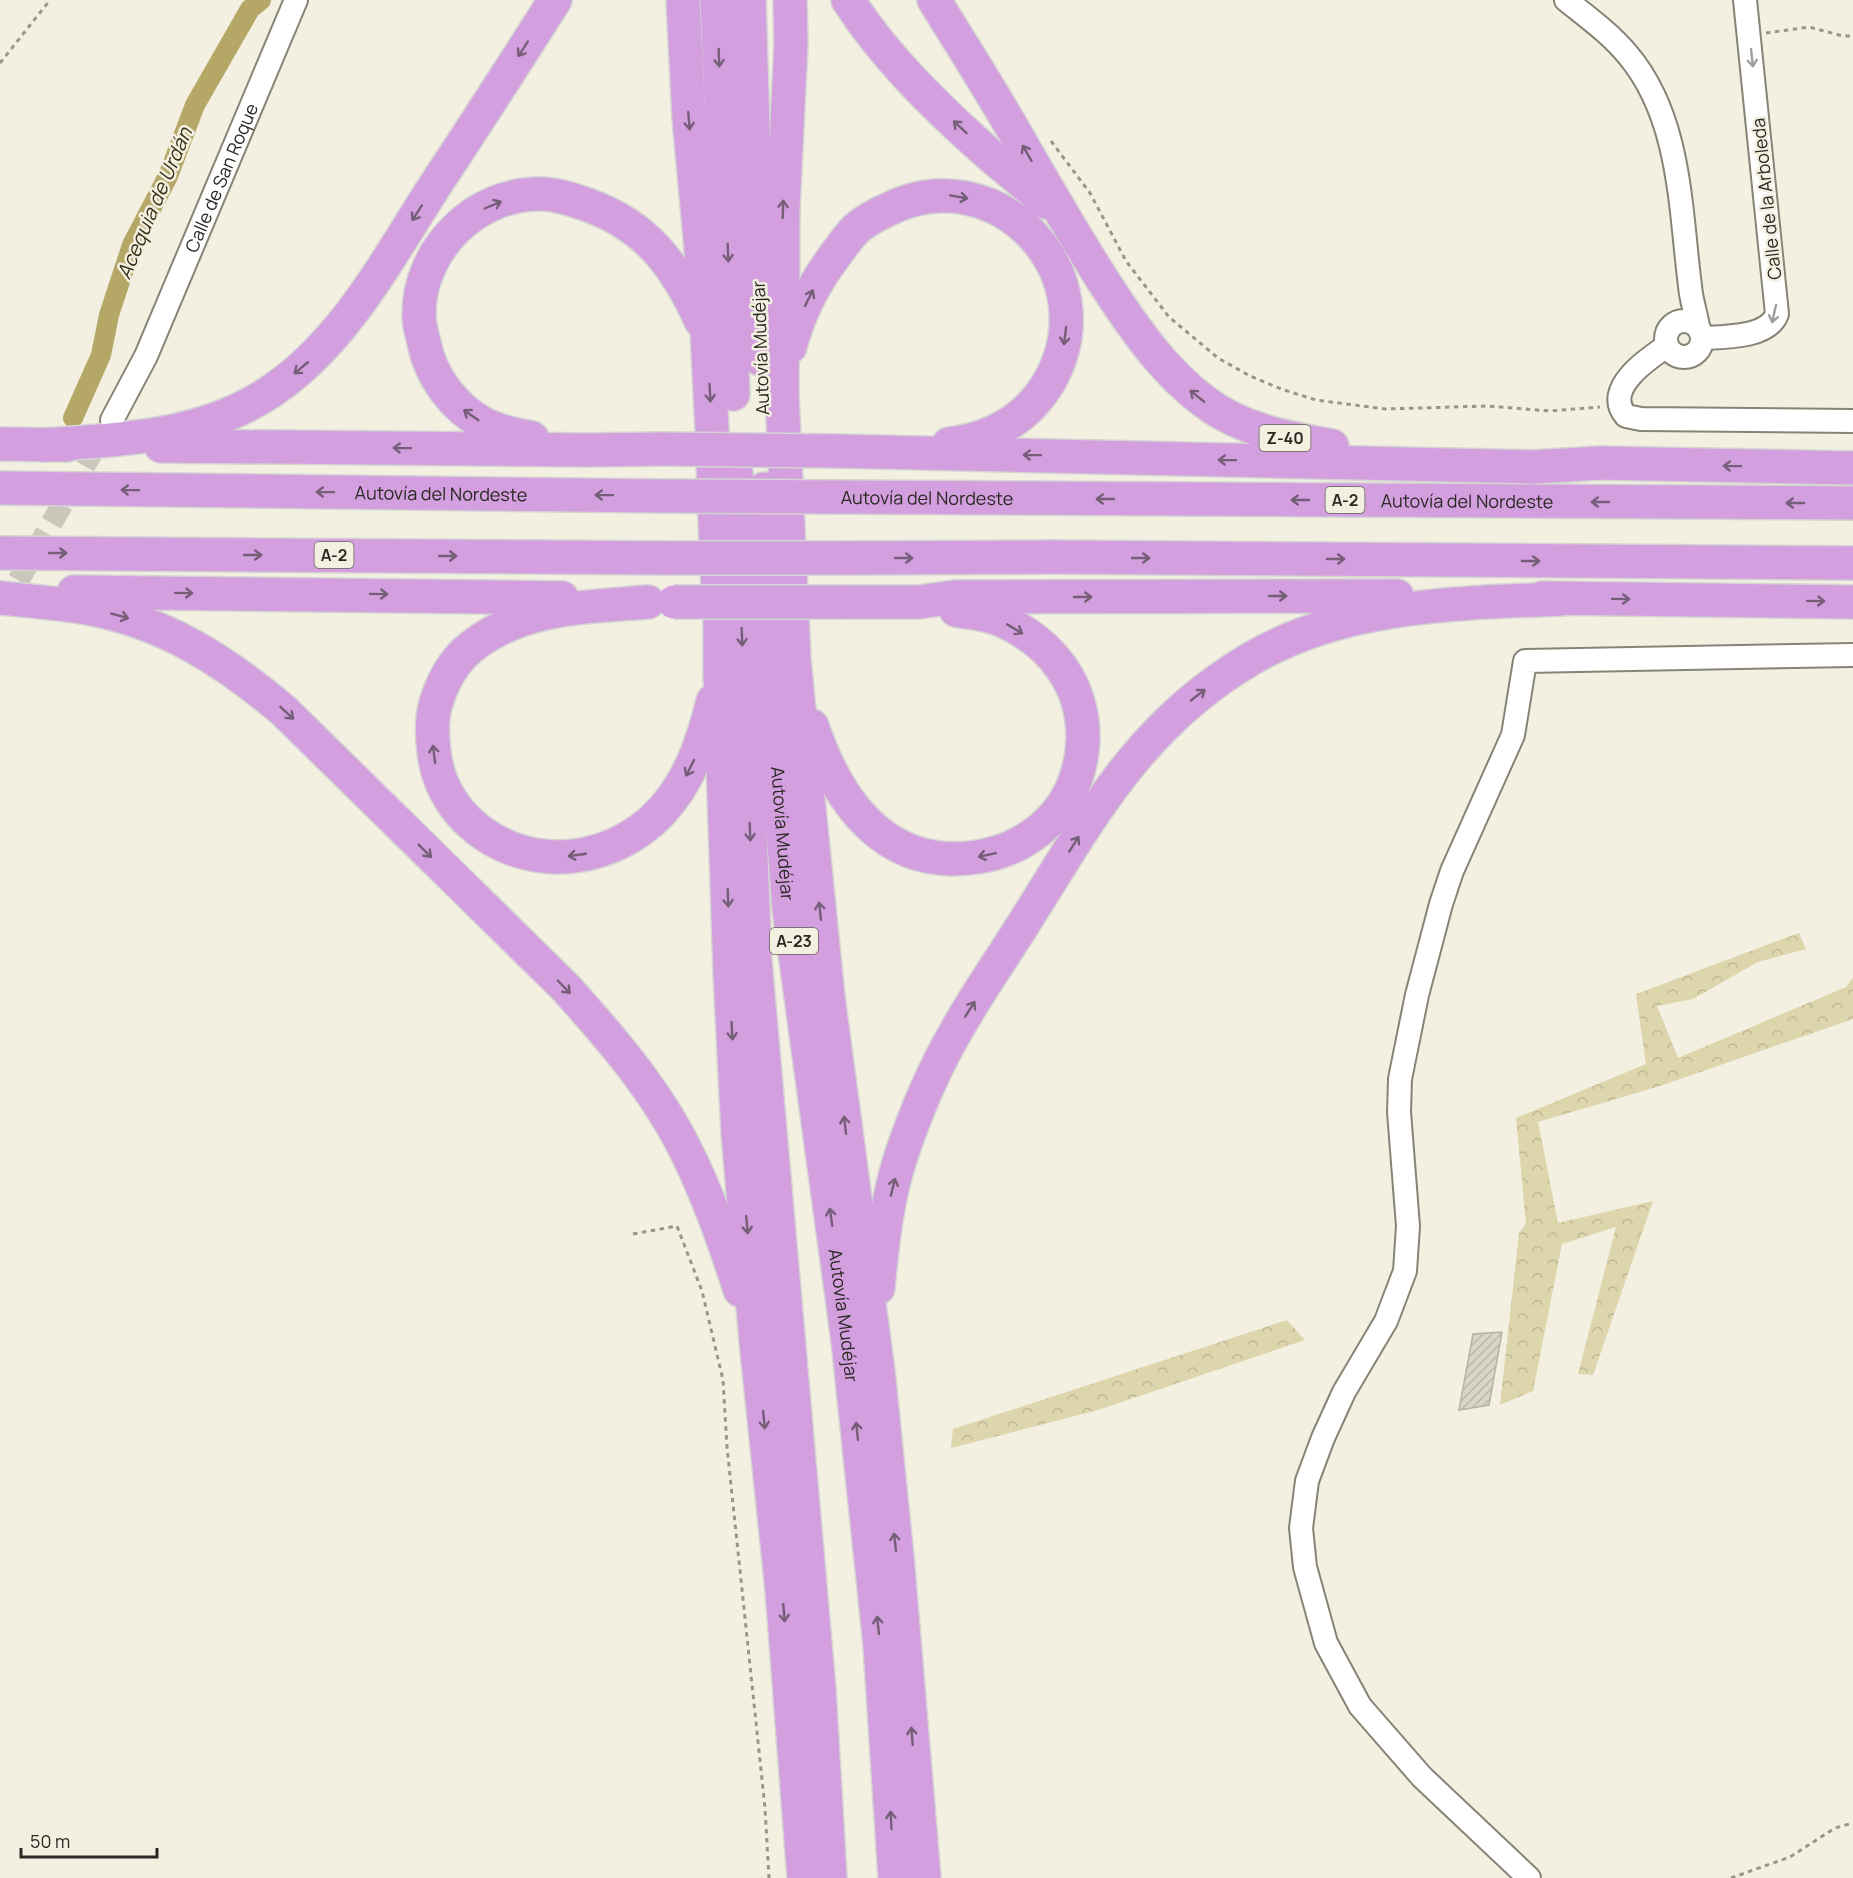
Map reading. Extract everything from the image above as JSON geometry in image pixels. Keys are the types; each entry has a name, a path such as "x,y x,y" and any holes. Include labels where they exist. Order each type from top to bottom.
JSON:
{"highway":[{"path":"44,445 143,437 216,419 248,405 274,389 309,362 358,304 555,0"},
{"path":"683,0 689,118 707,334 720,620 735,1077 756,1341 782,1590 804,1878"},
{"name":"Autovía Mudéjar","path":"717,0 755,961 819,1689 830,1878"},
{"name":"Autovía Mudéjar","path":"749,0 770,662 789,909 848,1341 878,1621 894,1878"},
{"path":"790,0 791,43 783,218 782,394 794,660 828,997 878,1371 897,1557 924,1878"},
{"name":"Z-40","path":"848,0 861,19 915,83 983,149 1066,222 1133,325 1165,366 1198,397 1229,417 1276,436 1363,452 1536,457 1600,463 1853,468"},
{"path":"934,0 1004,113 1066,222"},
{"path":"586,450 514,434 485,424 463,409 435,376 426,354 419,316 422,290 429,267 437,252 447,237 462,222 498,201 543,194 565,197 615,216 638,230 663,255 689,294 707,334"},
{"path":"782,394 793,337 801,314 823,272 856,229 874,216 896,205 916,198 942,194 988,204 1005,211 1038,240 1049,257 1060,283 1065,299 1066,324 1065,344 1058,367 1044,391 1026,413 1007,425 980,437 956,443 875,452"},
{"path":"0,444 835,451 1520,467 1600,463"},
{"name":"Autovía del Nordeste","path":"0,488 663,496 1853,503"},
{"name":"A-2","path":"0,553 1853,563"},
{"path":"0,593 31,591 416,595 661,602 920,602 954,597 1444,596 1853,602"},
{"path":"0,598 87,608 153,627 218,659 252,683 293,719 565,987 602,1028 636,1072 677,1135 705,1192 756,1341"},
{"path":"878,1371 878,1288 888,1208 901,1157 927,1088 960,1025 1103,798 1135,756 1167,721 1198,694 1249,660 1315,631 1410,608 1479,602 1562,599"},
{"path":"661,602 558,611 530,617 489,634 471,645 447,674 440,691 432,726 435,763 440,780 459,812 498,843 533,856 561,858 590,854 632,836 670,802 686,777 706,730 720,672"},
{"path":"794,660 807,712 832,775 844,797 875,830 889,841 906,849 941,859 964,859 999,853 1023,842 1056,815 1069,795 1078,774 1083,750 1083,726 1072,684 1051,654 1000,620 920,602"}],"street":[{"name":"Calle de San Roque","path":"112,420 146,356 296,0"},
{"path":"1566,0 1600,27 1628,55 1647,85 1664,120 1672,148 1690,290 1700,332 1697,351 1686,357 1675,354 1670,335"},
{"name":"Calle de la Arboleda","path":"1670,335 1683,321 1693,323 1700,332 1761,331 1772,324 1777,314 1745,0"},
{"path":"1690,290 1670,335 1629,376 1622,390 1620,405 1626,416 1641,419 1853,421"},
{"path":"1529,1878 1422,1777 1360,1706 1326,1643 1305,1567 1302,1528 1307,1481 1344,1392 1386,1321 1405,1271 1408,1226 1399,1112 1400,1080 1419,986 1452,871 1513,735 1525,662 1853,655"}],"path":[{"path":"0,63 50,0"},
{"path":"1749,35 1809,27 1843,36 1853,36"},
{"path":"1050,141 1090,192 1126,261 1158,303 1191,337 1218,358 1250,376 1316,400 1385,410 1488,406 1550,411 1620,405"},
{"path":"633,1234 677,1226 702,1291 723,1380 727,1447 765,1808 769,1878"},
{"path":"1731,1878 1790,1857 1835,1828 1853,1823"}],"green space":[{"path":"1799,933 1806,949 1758,962 1693,999 1657,1006 1678,1058 1846,987 1853,978 1853,1019 1660,1086 1538,1122 1558,1223 1653,1201 1593,1375 1578,1374 1616,1227 1562,1244 1533,1391 1500,1405 1519,1233 1526,1224 1516,1118 1646,1064 1636,994"},
{"path":"1287,1320 1305,1340 1098,1410 951,1448 953,1429"}],"building":[{"path":"1502,1332 1489,1405 1459,1410 1473,1334"}],"waterway":[{"name":"Acequia de Urdán","path":"73,418 101,355 109,315 132,245 168,176 195,105 250,9 261,0"}],"tunnel":[{"path":"2,609 104,432"}]}
